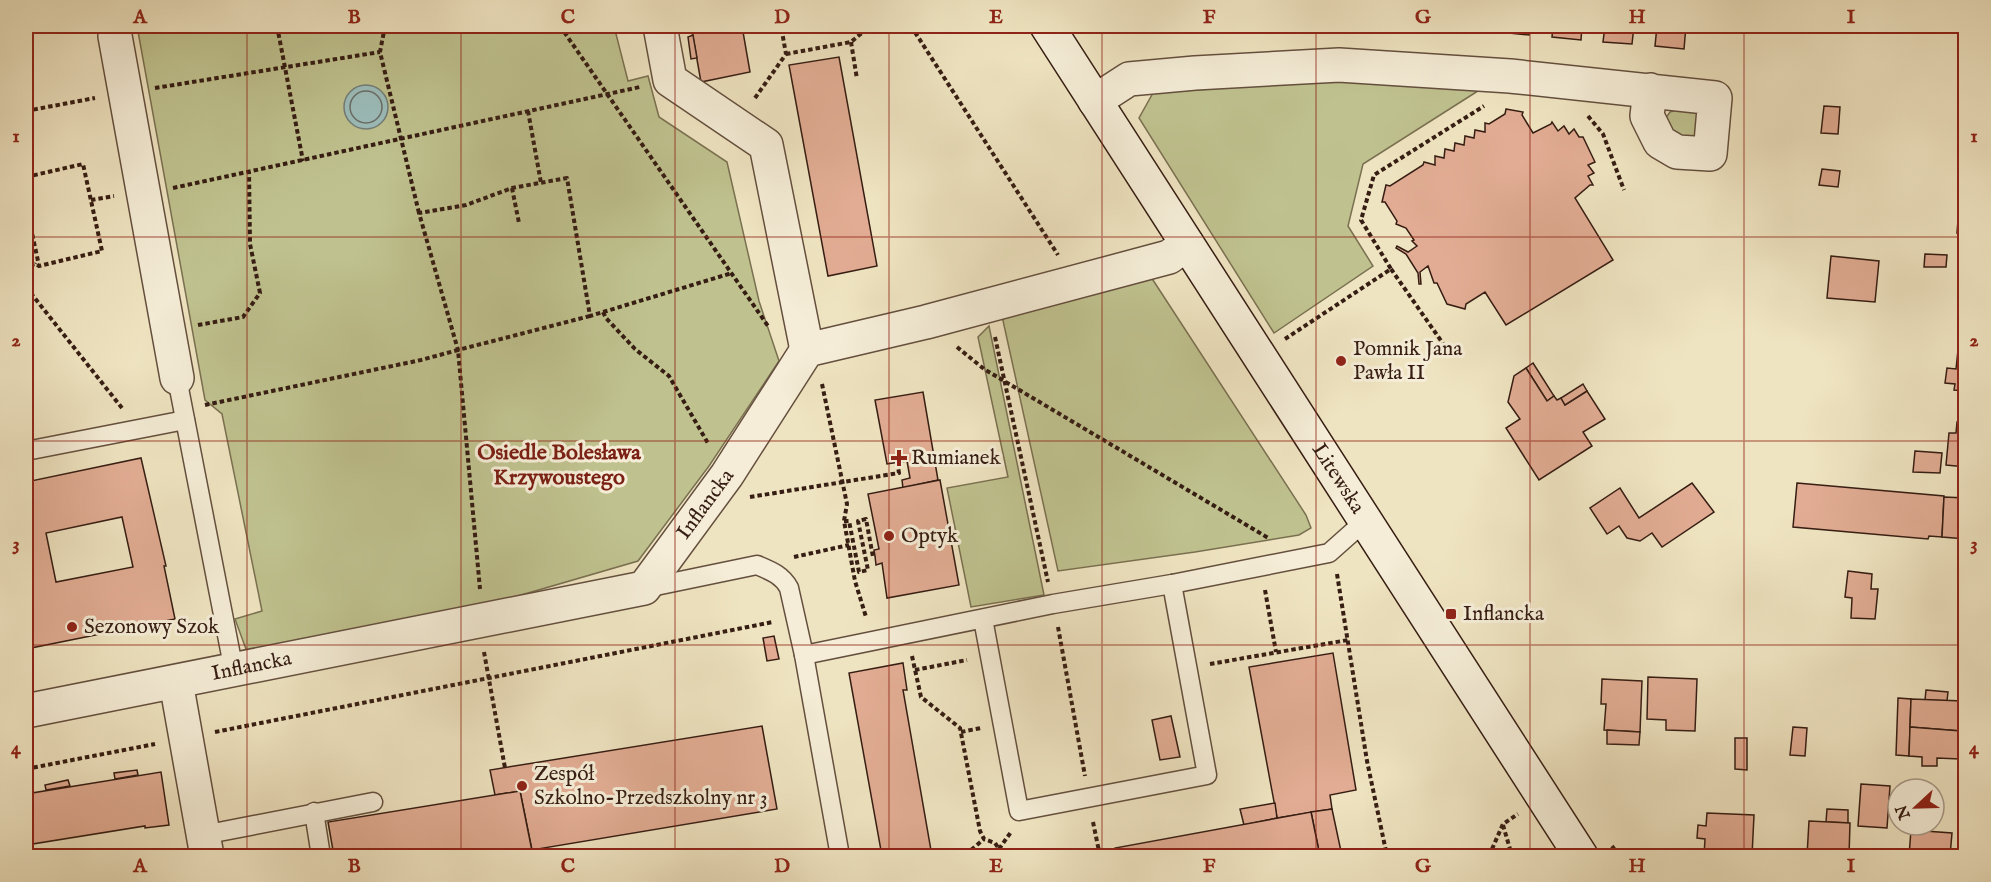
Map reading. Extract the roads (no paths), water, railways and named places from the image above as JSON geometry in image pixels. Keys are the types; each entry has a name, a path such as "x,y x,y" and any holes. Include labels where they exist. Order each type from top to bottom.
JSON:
{"street":[{"path":"660,26 670,80 766,145 804,355 1169,257 1187,244"},
{"name":"Litewska","path":"1047,26 1581,856"},
{"path":"112,31 177,378"},
{"path":"1095,101 1129,79 1338,65 1510,76 1650,90"},
{"name":"Inflancka","path":"26,711 644,588 727,475 804,355"},
{"path":"176,682 205,846"}],"lane":[{"path":"177,378 234,670"},
{"path":"26,451 185,420"},
{"path":"804,655 1053,604 1172,584 1329,553 1365,521"},
{"path":"644,588 757,565 784,579 789,588 797,617 840,856"},
{"path":"982,619 1019,811 1207,775 1172,584"},
{"path":"205,846 314,812 373,802"},
{"path":"314,812 321,856"}],"water":[{"path":"366,85 375,86 382,91 387,98 387,116 382,123 375,128 366,129 357,128 350,123 345,116 344,107 345,98 350,91 357,86"}],"place":[{"name":"Pomnik Jana Pawła II","path":"1341,361"},
{"name":"Rumianek","path":"899,458"},
{"name":"Optyk","path":"889,536"},
{"name":"Inflancka","path":"1451,614"},
{"name":"Sezonowy Szok","path":"72,627"},
{"name":"Zespół Szkolno-Przedszkolny nr 3","path":"522,786"}],"district":[{"name":"Osiedle Bolesława Krzywoustego","path":"559,466"}]}
